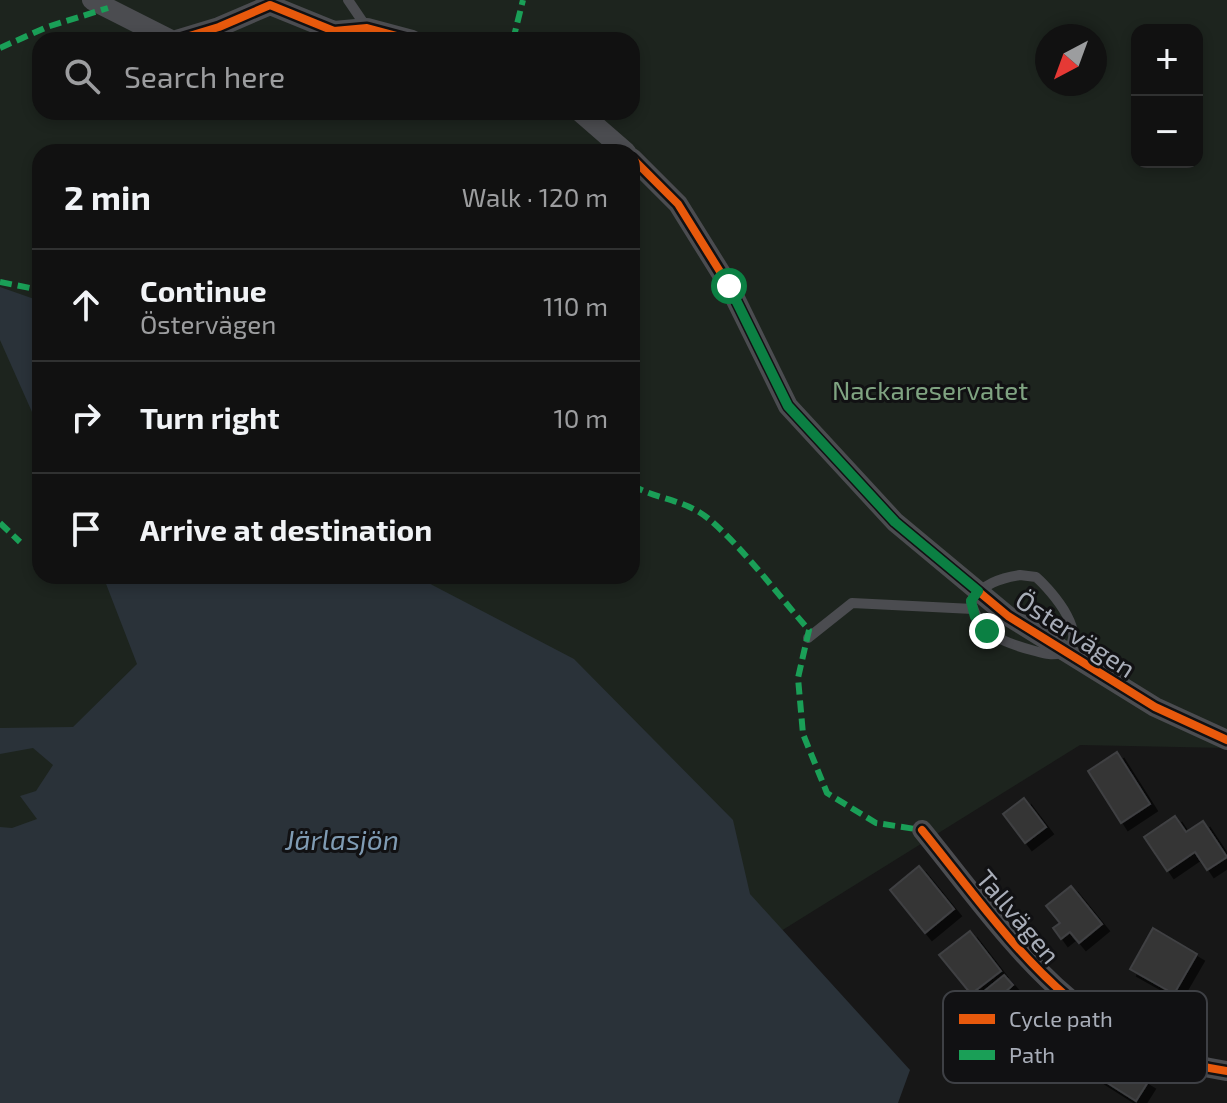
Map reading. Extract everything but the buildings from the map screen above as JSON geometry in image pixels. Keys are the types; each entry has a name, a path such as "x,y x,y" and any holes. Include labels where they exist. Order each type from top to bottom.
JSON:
{"street":[{"path":"92,0 157,32"},
{"path":"201,32 270,5 334,31 367,28 382,32"},
{"path":"589,120 617,144"},
{"name":"Östervägen","path":"640,166 678,204 729,286 788,406 895,522 976,600 1008,616 1155,707 1227,740"},
{"name":"Tallvägen","path":"922,830 1033,966 1059,991"},
{"name":"Tallvägen","path":"1207,1068 1227,1071"}],"lane":[{"path":"348,0 367,28"},
{"path":"808,638 852,603 976,600 1004,578 1036,577 1064,608 1073,631 1072,641 1065,651"}],"green space":[{"name":"Nackareservatet","path":"0,0 1227,0 1227,748 1080,745 781,931 0,1067"}],"water":[{"path":"0,287 32,298 32,412 0,340"},
{"name":"Järlasjön","path":"106,584 430,584 574,659 733,820 750,894 910,1070 898,1103 0,1103 0,827 12,828 37,819 20,796 36,791 53,765 33,748 0,754 0,728 73,727 137,664"}],"marked path":[{"path":"515,32 523,0"},
{"path":"36,32 108,8"},
{"path":"0,48 32,34"},
{"path":"0,282 32,288"},
{"path":"640,489 691,508 710,520 749,559 809,630 798,678 803,734 827,793 876,823 922,830"},
{"path":"0,523 20,542"}],"cycle path":[{"path":"202,32 270,5 334,31 367,28 382,32"},
{"path":"640,166 678,204 729,286 788,406 895,522 1008,616 1155,707 1227,740"},
{"path":"922,830 1018,948 1061,991"},
{"path":"1207,1066 1227,1071"}],"route":[{"path":"729,286 788,406 895,522 978,591 971,601 975,617 987,631"}]}
